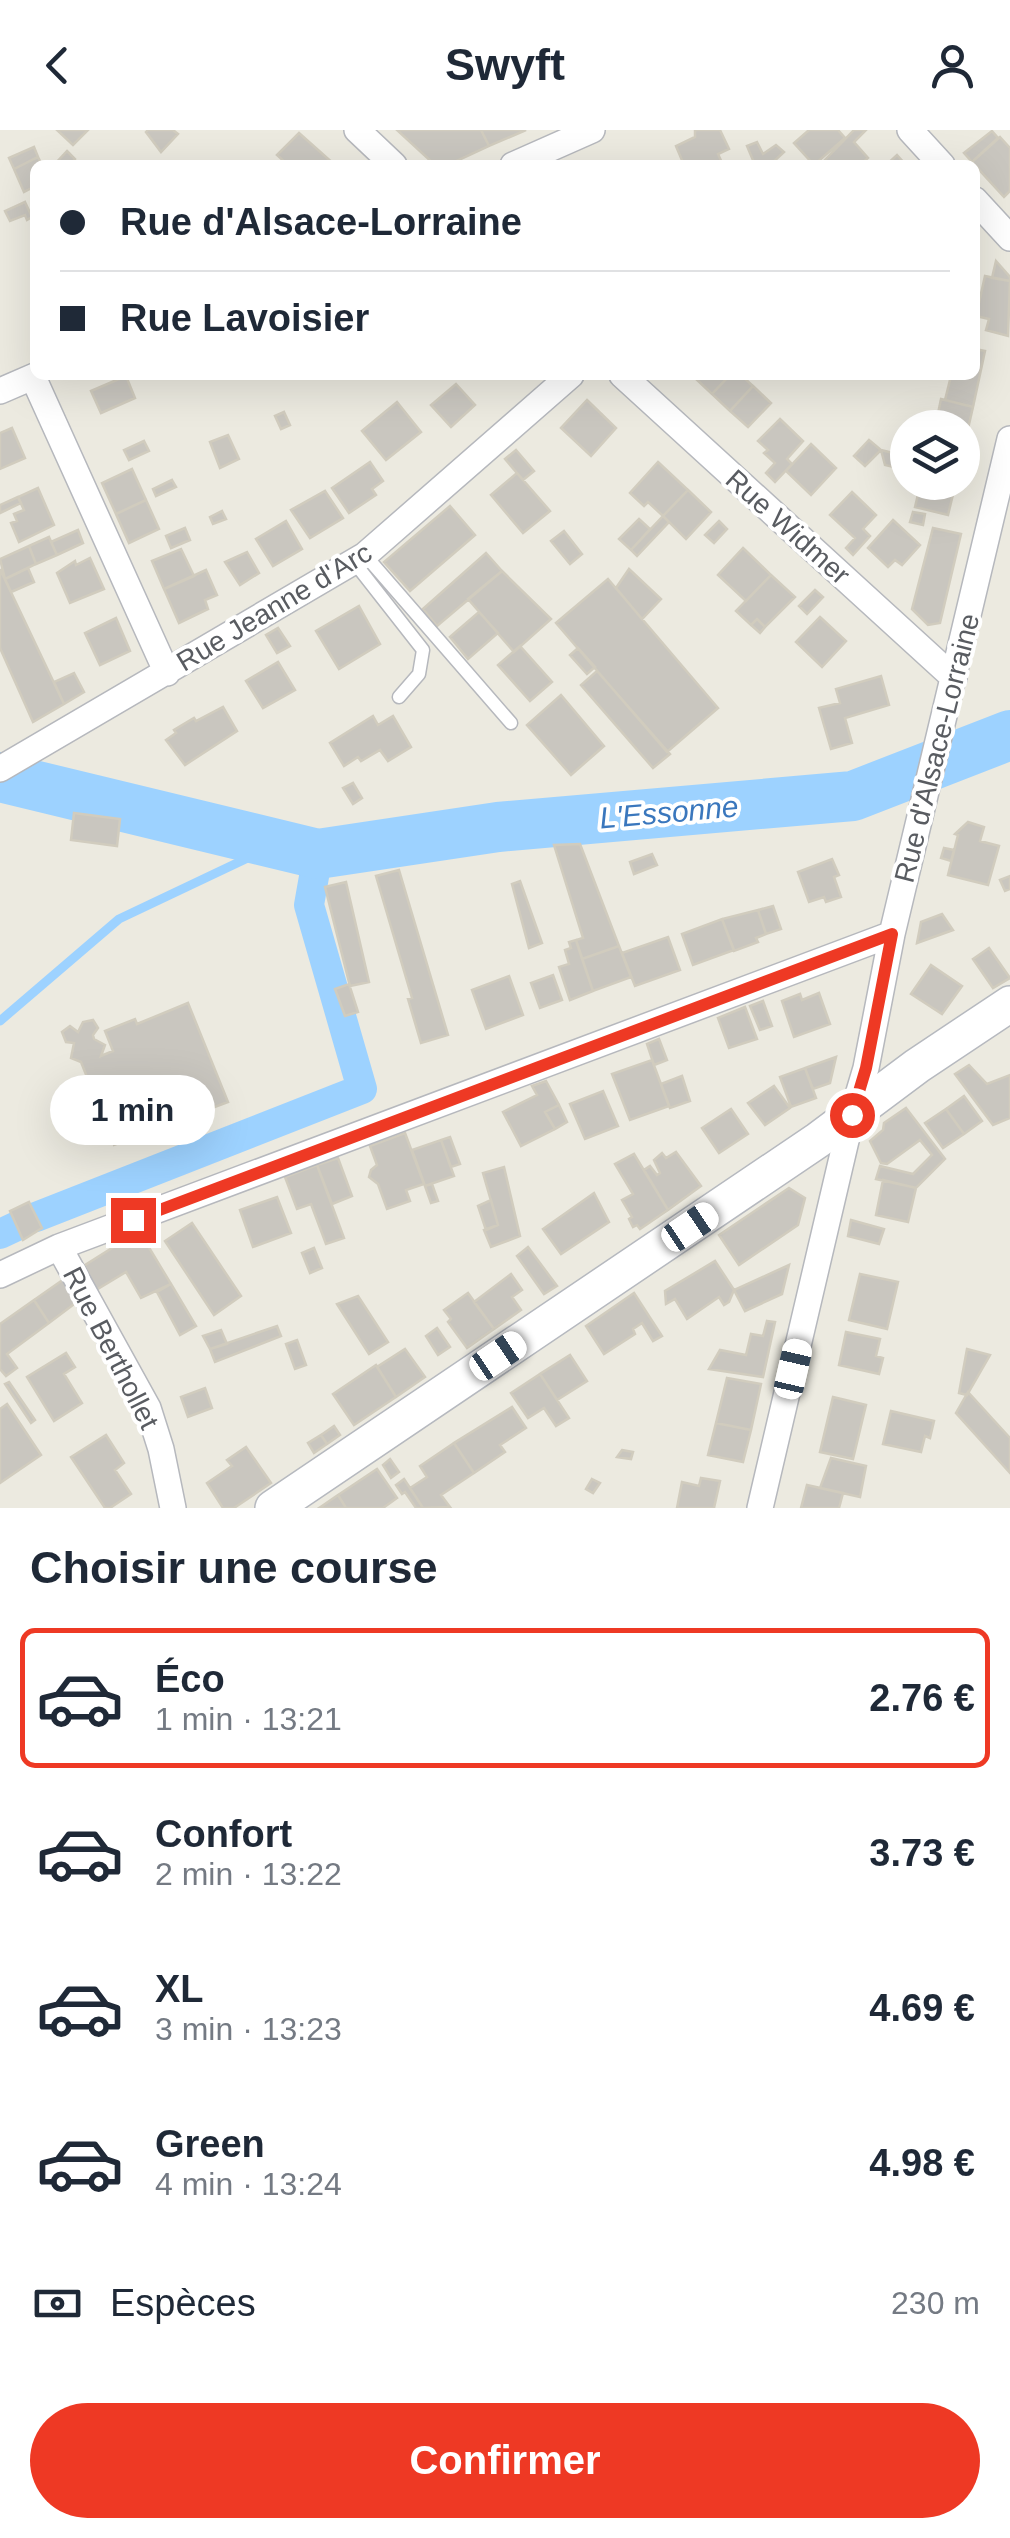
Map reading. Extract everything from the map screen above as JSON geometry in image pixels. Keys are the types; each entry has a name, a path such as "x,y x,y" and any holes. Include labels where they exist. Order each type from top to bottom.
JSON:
{"street":[{"path":"356,130 389,160"},
{"path":"525,160 592,130"},
{"path":"910,130 937,160"},
{"path":"980,205 1010,238"},
{"path":"0,391 30,378"},
{"path":"37,380 167,673"},
{"name":"Rue Jeanne d'Arc","path":"0,769 359,559 566,380"},
{"name":"Rue Widmer","path":"627,380 954,678"},
{"name":"Rue d'Alsace-Lorraine","path":"760,1508 866,1068 892,934 1010,439"},
{"path":"0,1275 59,1247 892,934"},
{"path":"273,1508 1010,1004"},
{"name":"Rue Berthollet","path":"59,1247 148,1408 173,1508"}],"lane":[{"path":"359,559 423,650 419,674 399,697"},
{"path":"359,559 511,723"}],"building":[{"path":"57,130 88,130 73,145"},
{"path":"148,130 173,130 178,134 161,152"},
{"path":"397,130 481,130 489,146 459,160 430,160"},
{"path":"481,130 526,130 489,146"},
{"path":"695,130 720,130 729,149 718,154 721,160 682,160 676,146 695,137"},
{"path":"809,130 838,130 845,138 820,160 809,160 794,143"},
{"path":"854,130 866,130 854,142 868,158 866,160 825,160"},
{"path":"992,131 998,138 974,160 964,153"},
{"path":"299,133 329,160 282,160 277,155"},
{"path":"1000,137 1010,148 1010,191 1004,197 980,171 980,160 974,160"},
{"path":"757,142 763,154 776,145 784,152 775,160 753,160 747,146"},
{"path":"34,147 38,157 14,169 9,158"},
{"path":"67,151 75,159 74,160 59,160"},
{"path":"30,161 30,189 24,192 14,169"},
{"path":"25,202 30,218 27,220 25,215 10,221 5,211"},
{"path":"996,261 1010,277 1010,281 992,278"},
{"path":"985,276 1010,281 1008,336 986,330 989,319 980,317"},
{"path":"117,380 128,380 135,398 101,413 91,391"},
{"path":"697,380 725,380 712,394"},
{"path":"725,380 746,380 753,386 730,411 712,394"},
{"path":"950,380 979,380 973,407 945,400"},
{"path":"456,384 475,405 451,427 431,405"},
{"path":"753,386 771,403 748,427 730,411"},
{"path":"941,399 973,407 972,410 939,410"},
{"path":"587,400 616,428 591,456 561,428"},
{"path":"397,402 421,432 386,460 362,431"},
{"path":"284,412 290,425 281,429 275,416"},
{"path":"780,419 803,441 787,459 792,464 775,482 766,473 775,463 758,441"},
{"path":"12,428 25,458 0,469 0,433"},
{"path":"228,435 239,459 220,468 210,442"},
{"path":"869,440 881,450 865,466 854,456"},
{"path":"144,441 149,451 129,460 124,450"},
{"path":"811,444 836,468 811,495 786,471"},
{"path":"516,450 534,471 523,480 505,459"},
{"path":"881,450 890,452 890,466 885,465"},
{"path":"370,462 383,481 372,489 376,495 349,513 332,488"},
{"path":"658,462 688,490 663,516 630,493"},
{"path":"132,469 146,500 116,514 102,483"},
{"path":"517,473 550,511 523,533 491,495"},
{"path":"172,480 176,487 156,496 153,489"},
{"path":"38,488 54,525 19,542 11,523 17,521 14,514 24,510 18,497"},
{"path":"688,490 711,512 686,539 663,516"},
{"path":"325,491 343,518 310,538 291,510"},
{"path":"852,492 876,515 863,529 870,536 853,555 846,548 855,538 830,515"},
{"path":"18,497 21,503 0,513 0,505"},
{"path":"146,500 159,529 129,543 116,514"},
{"path":"917,500 952,500 948,515 915,507"},
{"path":"450,506 475,535 410,591 384,562"},
{"path":"222,511 226,519 213,524 210,517"},
{"path":"913,512 925,514 923,525 910,522"},
{"path":"663,516 669,522 637,556 631,550"},
{"path":"639,519 650,529 631,550 619,539"},
{"path":"893,520 920,545 902,565 895,560 888,567 868,548"},
{"path":"286,521 302,549 273,566 256,539"},
{"path":"719,521 727,529 714,543 705,535"},
{"path":"185,528 190,540 171,548 166,536"},
{"path":"933,528 961,534 940,623 928,625 912,609"},
{"path":"78,530 83,543 57,555 51,542"},
{"path":"564,531 582,554 570,564 551,541"},
{"path":"49,537 57,555 36,564 29,546"},
{"path":"29,546 36,564 5,579 0,559"},
{"path":"743,548 771,575 746,601 718,575"},
{"path":"181,549 194,576 164,589 152,561"},
{"path":"247,552 259,573 240,585 225,562"},
{"path":"486,553 502,571 437,626 423,609"},
{"path":"90,558 104,589 70,603 57,573 75,561 76,565"},
{"path":"28,568 34,582 11,592 5,579"},
{"path":"0,569 64,704 33,722 0,648"},
{"path":"629,569 661,599 642,619 616,588"},
{"path":"206,570 217,595 205,600 208,609 179,623 164,589"},
{"path":"502,571 551,619 514,652 468,599"},
{"path":"771,575 795,597 765,627 757,619 751,625 736,611"},
{"path":"608,579 718,708 667,752 556,623"},
{"path":"815,590 823,597 807,614 799,606"},
{"path":"359,606 380,644 339,669 316,631"},
{"path":"479,612 498,633 468,659 450,637"},
{"path":"820,617 846,641 822,667 796,642"},
{"path":"116,618 130,651 100,665 85,633"},
{"path":"757,619 765,627 760,633 751,625"},
{"path":"278,628 290,646 277,653 266,635"},
{"path":"520,646 552,682 530,701 498,665"},
{"path":"578,648 595,667 587,674 570,655"},
{"path":"278,662 295,690 263,708 246,681"},
{"path":"597,671 670,754 653,768 581,685"},
{"path":"74,673 84,692 64,704 54,682"},
{"path":"881,676 889,705 845,718 852,743 831,749 819,708 840,703 836,689"},
{"path":"561,695 604,746 571,775 527,725"},
{"path":"223,707 237,731 185,765 166,740 194,718 196,721"},
{"path":"373,716 378,725 393,716 411,747 388,761 380,750 344,766 330,743"},
{"path":"353,783 362,798 353,804 343,788"},
{"path":"74,813 120,819 117,846 71,840"},
{"path":"968,822 984,827 980,841 999,846 988,885 948,875 958,835 955,834"},
{"path":"580,844 619,946 582,959 576,940 583,938 554,845"},
{"path":"944,848 954,850 951,861 941,858"},
{"path":"652,854 657,865 634,874 630,862"},
{"path":"832,859 839,875 834,877 841,897 809,902 798,872"},
{"path":"399,870 448,1035 421,1043 408,999 412,998 376,876"},
{"path":"1010,876 1010,889 1005,891 1000,880"},
{"path":"520,881 542,943 529,948 512,884"},
{"path":"346,882 369,982 350,986 325,887"},
{"path":"773,906 781,929 766,934 758,910"},
{"path":"758,910 766,934 756,938 758,942 734,951 722,919"},
{"path":"942,914 953,930 917,943 921,922"},
{"path":"722,919 734,950 693,965 682,934"},
{"path":"668,937 680,970 635,986 622,953"},
{"path":"576,940 593,991 570,1000 559,967 569,964 565,950 571,948 569,942"},
{"path":"619,946 631,977 593,991 582,959"},
{"path":"989,948 1010,978 993,988 973,959"},
{"path":"931,965 962,986 942,1014 911,994"},
{"path":"553,975 562,1000 540,1008 531,983"},
{"path":"509,976 523,1015 486,1029 472,990"},
{"path":"349,984 358,1012 345,1016 335,989"},
{"path":"819,993 830,1024 794,1037 782,1001 800,994 802,1000"},
{"path":"763,1001 772,1026 760,1030 750,1006"},
{"path":"188,1003 228,1102 114,1145 81,1062 71,1058 74,1043 66,1042 62,1032 70,1026 78,1032 83,1022 93,1020 98,1028 94,1039 105,1045 101,1056 113,1051 105,1031 135,1019 137,1024"},
{"path":"745,1007 757,1039 729,1048 718,1018"},
{"path":"659,1039 667,1060 654,1065 647,1044"},
{"path":"836,1057 830,1083 813,1089 805,1068"},
{"path":"652,1060 669,1106 630,1120 612,1074"},
{"path":"969,1065 987,1084 1010,1075 1010,1118 993,1125 955,1074"},
{"path":"805,1068 816,1098 791,1107 780,1077"},
{"path":"682,1076 690,1101 670,1108 661,1084"},
{"path":"546,1081 559,1105 545,1112 555,1129 521,1146 503,1112 537,1095 532,1086"},
{"path":"774,1086 790,1108 765,1125 748,1103"},
{"path":"603,1091 618,1126 585,1139 570,1104"},
{"path":"964,1096 982,1121 964,1134 946,1109"},
{"path":"559,1105 567,1122 555,1129 545,1112"},
{"path":"906,1108 945,1159 916,1188 876,1179 880,1166 913,1174 932,1155 920,1140 887,1164 881,1163 870,1141 883,1130 884,1123"},
{"path":"731,1109 748,1134 719,1153 702,1128"},
{"path":"946,1109 964,1134 943,1148 925,1123"},
{"path":"405,1133 424,1184 406,1190 410,1201 387,1209 378,1184 369,1177 377,1165 370,1146"},
{"path":"450,1137 460,1164 451,1167 441,1140"},
{"path":"441,1140 454,1176 425,1186 412,1150"},
{"path":"676,1152 701,1186 668,1210 644,1170 650,1166 657,1175 660,1173 654,1160 662,1153 666,1158"},
{"path":"634,1154 668,1210 640,1229 637,1225 633,1227 629,1219 632,1217 622,1200 633,1194 615,1164"},
{"path":"338,1158 352,1196 332,1204 317,1165"},
{"path":"317,1165 344,1238 326,1244 311,1204 297,1209 285,1177"},
{"path":"504,1167 520,1236 491,1247 484,1230 498,1225 483,1173"},
{"path":"883,1180 916,1188 908,1222 876,1215"},
{"path":"432,1184 438,1201 431,1203 425,1186"},
{"path":"789,1188 805,1198 798,1225 739,1265 719,1235"},
{"path":"594,1193 609,1222 561,1254 543,1229"},
{"path":"277,1197 291,1233 253,1247 240,1210"},
{"path":"491,1200 498,1225 486,1230 478,1206"},
{"path":"29,1202 42,1228 23,1240 10,1211"},
{"path":"851,1220 884,1229 879,1244 848,1236"},
{"path":"192,1223 241,1296 214,1315 165,1241"},
{"path":"139,1231 171,1284 141,1298 126,1272 96,1290 82,1267"},
{"path":"528,1247 557,1286 544,1294 517,1256"},
{"path":"314,1248 322,1268 310,1273 302,1253"},
{"path":"715,1261 734,1290 729,1302 724,1305 719,1297 687,1319 675,1299 666,1304 665,1291"},
{"path":"789,1265 782,1294 745,1311 734,1290"},
{"path":"511,1274 522,1290 512,1297 521,1310 494,1329 474,1302"},
{"path":"860,1274 898,1282 887,1329 849,1320"},
{"path":"64,1279 77,1302 49,1323 34,1300"},
{"path":"171,1284 196,1326 180,1335 157,1292"},
{"path":"468,1293 494,1329 467,1348 444,1310"},
{"path":"634,1293 662,1336 653,1341 642,1323 633,1329 635,1334 604,1354 586,1326"},
{"path":"358,1296 388,1342 369,1354 337,1304"},
{"path":"34,1300 49,1323 7,1354 17,1368 6,1376 0,1369 0,1324"},
{"path":"767,1321 775,1322 763,1377 709,1369 720,1350 746,1355 751,1334 763,1336"},
{"path":"277,1326 281,1336 215,1362 210,1349"},
{"path":"437,1328 450,1347 438,1355 426,1336"},
{"path":"221,1330 227,1344 210,1349 203,1336"},
{"path":"846,1332 880,1339 876,1356 883,1358 879,1374 839,1365"},
{"path":"297,1340 306,1365 295,1369 286,1344"},
{"path":"405,1349 425,1377 396,1397 377,1367"},
{"path":"967,1349 990,1355 967,1395 959,1393"},
{"path":"66,1353 75,1367 64,1374 82,1403 54,1421 27,1377"},
{"path":"570,1355 587,1381 557,1400 540,1374"},
{"path":"376,1365 396,1397 354,1425 333,1394"},
{"path":"540,1374 569,1418 556,1426 544,1408 528,1418 511,1393"},
{"path":"727,1378 761,1384 751,1430 716,1423"},
{"path":"9,1382 35,1420 31,1423 5,1384"},
{"path":"205,1388 212,1408 188,1417 181,1397"},
{"path":"968,1392 1010,1438 1010,1473 956,1413"},
{"path":"833,1397 866,1405 853,1459 820,1452"},
{"path":"7,1404 41,1455 0,1483 0,1409"},
{"path":"512,1407 526,1428 500,1445 505,1452 474,1473 454,1443"},
{"path":"891,1411 934,1421 921,1452 883,1444"},
{"path":"716,1423 751,1430 743,1462 708,1455"},
{"path":"334,1426 340,1435 327,1444 321,1435"},
{"path":"106,1435 124,1463 115,1470 131,1494 110,1508 105,1508 71,1457"},
{"path":"321,1435 327,1444 314,1453 308,1443"},
{"path":"454,1443 474,1473 441,1495 450,1507 423,1508 410,1488 427,1477 420,1466"},
{"path":"246,1447 271,1483 234,1508 223,1508 207,1483 232,1466 227,1460"},
{"path":"622,1450 633,1452 631,1459 617,1457"},
{"path":"831,1458 866,1466 860,1497 820,1488"},
{"path":"390,1459 399,1472 391,1478 383,1465"},
{"path":"377,1469 397,1498 383,1508 346,1508 338,1495"},
{"path":"701,1478 720,1481 714,1508 677,1508 682,1482 699,1486"},
{"path":"404,1479 423,1508 416,1508 396,1485"},
{"path":"592,1479 600,1483 593,1493 586,1489"},
{"path":"807,1485 843,1493 839,1508 801,1508"},
{"path":"338,1495 346,1508 319,1508 322,1506"}],"waterway":[{"name":"L'Essonne","path":"0,777 318,854 498,827 853,796 1010,735"},
{"name":"L'Essonne","path":"0,1021 119,919 260,852 318,854"},
{"name":"L'Essonne","path":"36,1217 362,1089 309,905 318,854"},
{"name":"L'Essonne","path":"0,1234 17,1226"}],"route":[{"path":"133,1220 892,934 866,1068 852,1115"}]}
